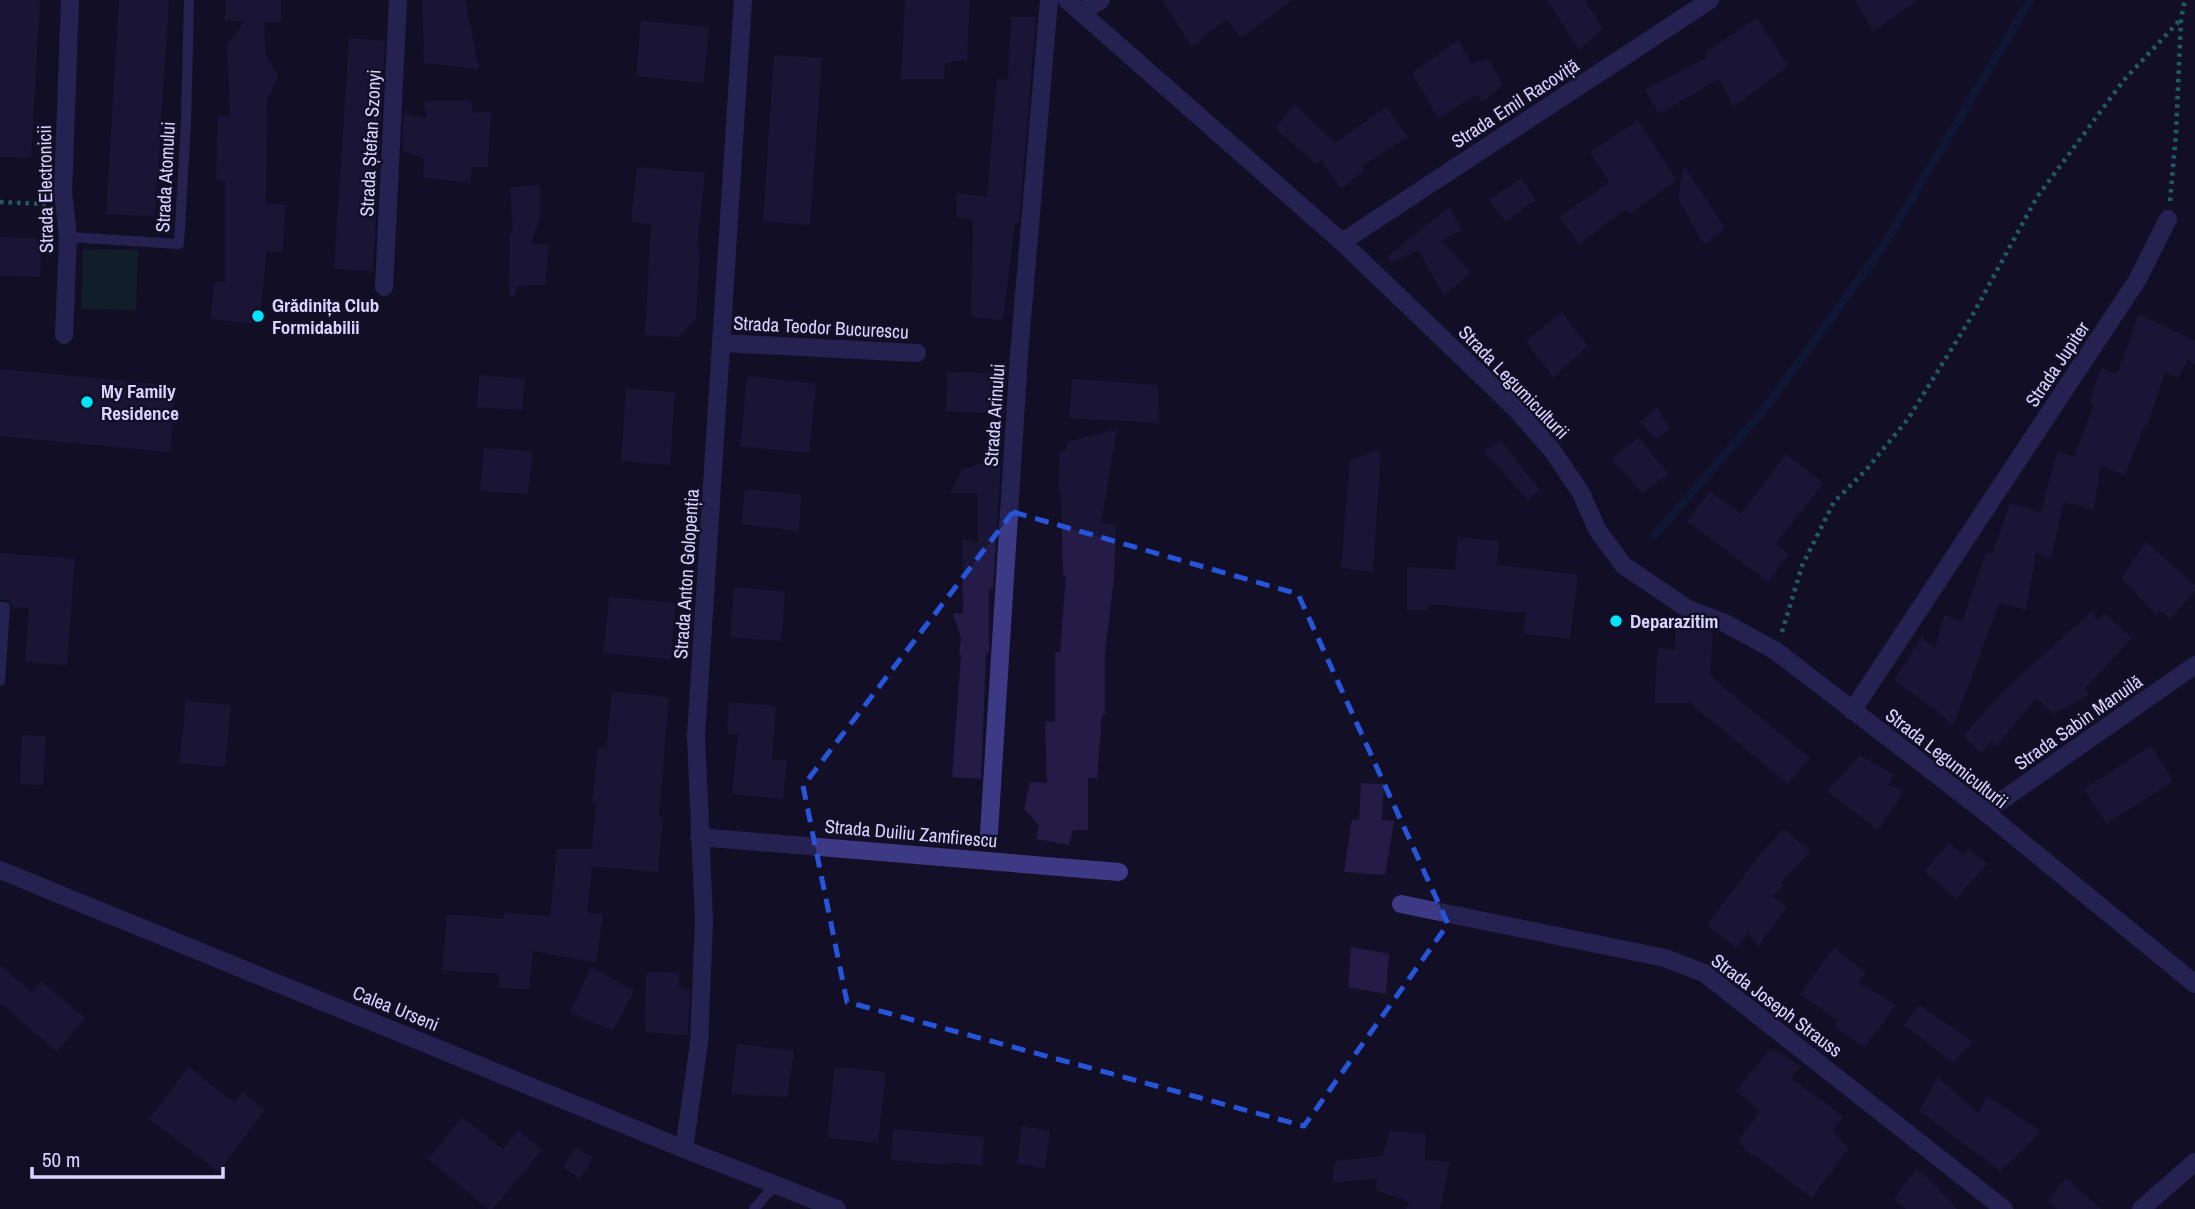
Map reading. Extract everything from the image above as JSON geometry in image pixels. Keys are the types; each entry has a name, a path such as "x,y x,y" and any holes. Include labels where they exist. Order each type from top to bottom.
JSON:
{"street":[{"name":"Strada Electronicii","path":"64,335 68,237 63,192 69,0"},
{"name":"Strada Ștefan Szonyi","path":"384,287 398,0"},
{"name":"Strada Anton Golopenția","path":"684,1149 699,1030 704,921 696,737 743,0"},
{"name":"Strada Arinului","path":"989,833 1019,355 1049,0"},
{"name":"Strada Legumiculturii","path":"1067,0 1342,242 1514,407 1552,450 1581,493 1597,529 1623,565 1688,609 1725,623 1776,651 1985,813 2195,984"},
{"path":"1082,12 1101,0"},
{"name":"Strada Emil Racoviță","path":"1342,242 1710,0"},
{"name":"Strada Jupiter","path":"1852,711 2138,279 2168,219"},
{"name":"Strada Teodor Bucurescu","path":"722,343 917,353"},
{"name":"Strada Sabin Manuilă","path":"1985,813 2195,665"},
{"name":"Strada Duiliu Zamfirescu","path":"699,837 1119,872"},
{"name":"Calea Urseni","path":"0,870 837,1209"},
{"name":"Strada Joseph Strauss","path":"1401,904 1665,958 1704,973 2004,1209"},
{"path":"2141,1209 2195,1163"}],"lane":[{"name":"Strada Atomului","path":"68,237 179,244 189,0"},
{"path":"0,607 5,607 0,681"},
{"path":"754,1209 775,1185"}],"path":[{"path":"2168,219 2176,133 2181,19 2185,0"},
{"path":"1776,651 1802,566 1834,502 1866,470 1908,419 1972,316 2036,197 2124,80 2181,19"},
{"path":"0,202 65,205"}],"highlighted area":[{"path":"1013,512 1298,594 1448,924 1304,1126 847,1002 803,786"}],"green space":[{"path":"83,249 138,250 136,310 81,309"}],"building":[{"path":"0,0 40,0 31,158 0,157"},
{"path":"119,0 169,0 155,216 106,214"},
{"path":"226,0 281,0 281,22 264,22 266,55 278,76 267,100 266,204 285,205 283,252 267,251 259,324 210,319 215,281 225,282 225,181 216,180 218,115 230,116 227,45 245,21 225,21"},
{"path":"422,0 465,0 479,69 424,63"},
{"path":"905,0 970,0 967,60 945,63 944,79 901,79"},
{"path":"1162,0 1292,0 1241,38 1226,19 1192,47"},
{"path":"1547,0 1585,0 1603,29 1579,50"},
{"path":"1855,0 1918,0 1873,31"},
{"path":"1011,17 1036,17 1019,223 1015,223 1003,320 971,317 973,219 957,218 956,193 987,197 997,79 1008,80"},
{"path":"1757,18 1788,66 1734,107 1719,79 1659,114 1645,90 1708,57 1705,53"},
{"path":"641,21 709,27 704,83 636,76"},
{"path":"349,38 385,41 373,271 334,269"},
{"path":"1458,40 1471,63 1489,60 1503,85 1482,102 1477,95 1438,118 1412,73"},
{"path":"774,55 822,58 810,225 763,221"},
{"path":"424,101 471,101 473,113 491,111 488,167 472,167 470,183 423,177 424,159 402,151 404,114 427,118"},
{"path":"1295,104 1335,143 1386,107 1408,137 1362,166 1365,170 1341,189 1321,160 1317,165 1275,128"},
{"path":"1638,120 1676,180 1630,214 1626,209 1579,244 1559,217 1609,182 1590,152"},
{"path":"1684,166 1725,228 1704,245 1678,198"},
{"path":"637,167 705,173 697,249 700,249 696,319 679,337 645,335 651,224 631,222"},
{"path":"1521,178 1536,200 1505,222 1489,200"},
{"path":"540,185 540,216 531,244 549,245 545,285 518,286 514,297 509,296 510,233 513,233 510,187"},
{"path":"1449,207 1463,230 1442,240 1471,273 1444,296 1418,250 1391,263 1387,257"},
{"path":"0,237 42,239 40,277 0,275"},
{"path":"1562,312 1588,346 1553,378 1526,341"},
{"path":"2139,314 2195,341 2195,364 2188,360 2178,378 2165,372 2147,426 2144,425 2125,475 2101,466 2093,510 2064,502 2051,558 2036,553 2026,610 1999,603 1953,726 1894,680 1922,637 1935,649 1944,615 1962,622 1986,552 1992,554 2010,503 2041,512 2057,452 2074,456 2094,405 2089,403 2101,368 2117,374"},
{"name":"My Family Residence","path":"0,369 176,386 170,452 0,436"},
{"path":"947,372 1006,374 1004,414 946,411"},
{"path":"479,375 525,379 522,410 477,407"},
{"path":"747,376 816,384 809,453 740,446"},
{"path":"1072,379 1158,385 1159,423 1069,418"},
{"path":"626,389 675,392 670,465 621,461"},
{"path":"1657,407 1670,429 1656,439 1640,422"},
{"path":"1117,429 1101,523 1116,524 1114,580 1105,654 1105,715 1102,714 1097,779 1088,777 1088,830 1073,830 1069,845 1036,839 1039,825 1024,809 1030,782 1047,783 1045,721 1055,722 1055,652 1060,652 1066,576 1063,576 1061,493 1058,493 1060,451 1066,451 1067,442"},
{"path":"1638,437 1669,474 1642,493 1612,459"},
{"path":"1501,440 1540,490 1528,500 1484,452"},
{"path":"484,448 533,451 528,494 480,491"},
{"path":"1381,449 1373,572 1341,568 1350,460"},
{"path":"1786,454 1823,483 1776,544 1789,554 1768,582 1687,521 1710,491 1741,514"},
{"path":"1001,459 993,590 989,589 989,653 986,655 981,779 952,777 961,655 961,638 953,613 963,614 962,539 978,542 978,493 950,493 962,469"},
{"path":"745,489 802,495 798,531 741,524"},
{"path":"1458,537 1499,541 1497,565 1578,575 1570,639 1523,634 1526,613 1428,604 1428,610 1407,610 1407,567 1455,570"},
{"path":"2146,542 2195,585 2195,591 2170,619 2161,611 2157,616 2121,578"},
{"path":"0,553 75,559 67,665 25,662 29,608 12,607 8,600 0,600"},
{"path":"734,587 785,592 781,641 730,637"},
{"path":"609,597 676,603 671,659 603,653"},
{"path":"2091,612 2098,620 2104,613 2132,638 2085,689 2089,695 2053,714 2036,698 1996,747 1991,742 1981,753 1963,736 2004,690"},
{"path":"1676,624 1698,625 1713,631 1710,676 1810,758 1788,784 1690,703 1654,703 1658,648 1674,650"},
{"path":"612,692 669,697 659,816 663,817 658,872 592,866 587,913 603,914 596,963 533,951 529,990 498,987 499,974 442,970 447,914 504,919 504,913 550,916 557,849 592,849 596,803 592,803 598,747 606,748"},
{"path":"186,701 231,705 225,767 179,763"},
{"path":"729,702 776,706 772,759 787,761 783,799 732,794 738,735 727,734"},
{"path":"22,735 46,736 43,785 20,784"},
{"path":"2151,746 2173,781 2106,824 2084,789"},
{"path":"1860,755 1894,775 1889,785 1904,791 1878,830 1827,791"},
{"path":"1361,783 1384,784 1382,820 1394,821 1385,875 1344,872 1352,819 1359,820"},
{"path":"1784,829 1811,851 1781,883 1784,885 1773,896 1787,907 1759,946 1748,933 1736,948 1707,925 1760,854"},
{"path":"1949,843 1963,855 1969,848 1987,864 1956,899 1924,871"},
{"path":"1351,947 1389,954 1386,994 1348,987"},
{"path":"1834,948 1866,973 1858,982 1896,1005 1865,1047 1834,1027 1838,1021 1800,994"},
{"path":"0,965 32,992 41,981 85,1018 57,1052 0,1003"},
{"path":"591,967 634,991 613,1031 570,1012"},
{"path":"679,972 679,988 690,990 688,1035 645,1032 646,973"},
{"path":"1919,1005 1973,1042 1953,1063 1904,1025"},
{"path":"737,1044 794,1051 787,1097 731,1094"},
{"path":"1771,1048 1801,1066 1791,1078 1843,1116 1832,1132 1849,1148 1812,1198 1752,1154 1751,1156 1738,1141 1760,1111 1736,1091"},
{"path":"189,1067 234,1103 242,1092 265,1110 218,1172 149,1119"},
{"path":"835,1067 886,1072 878,1143 827,1138"},
{"path":"1938,1077 1978,1113 1987,1096 2041,1132 2001,1171 1919,1111"},
{"path":"462,1117 503,1149 518,1130 542,1150 493,1209 488,1209 428,1159"},
{"path":"1022,1126 1050,1131 1045,1168 1017,1164"},
{"path":"893,1129 984,1137 982,1165 891,1160"},
{"path":"1389,1131 1426,1134 1425,1160 1450,1162 1440,1209 1406,1209 1410,1202 1375,1190 1378,1178 1332,1183 1335,1161 1383,1156"},
{"path":"576,1147 593,1158 580,1179 563,1167"},
{"path":"1917,1168 1957,1209 1906,1209 1894,1199"},
{"path":"2066,1178 2101,1209 2057,1209 2047,1200"}],"waterway":[{"path":"1655,535 1766,407 1882,248 2030,0"}],"place":[{"name":"Grădinița Club Formidabilii","path":"258,316"},
{"name":"My Family Residence","path":"87,402"},
{"name":"Deparazitim","path":"1616,621"}]}
